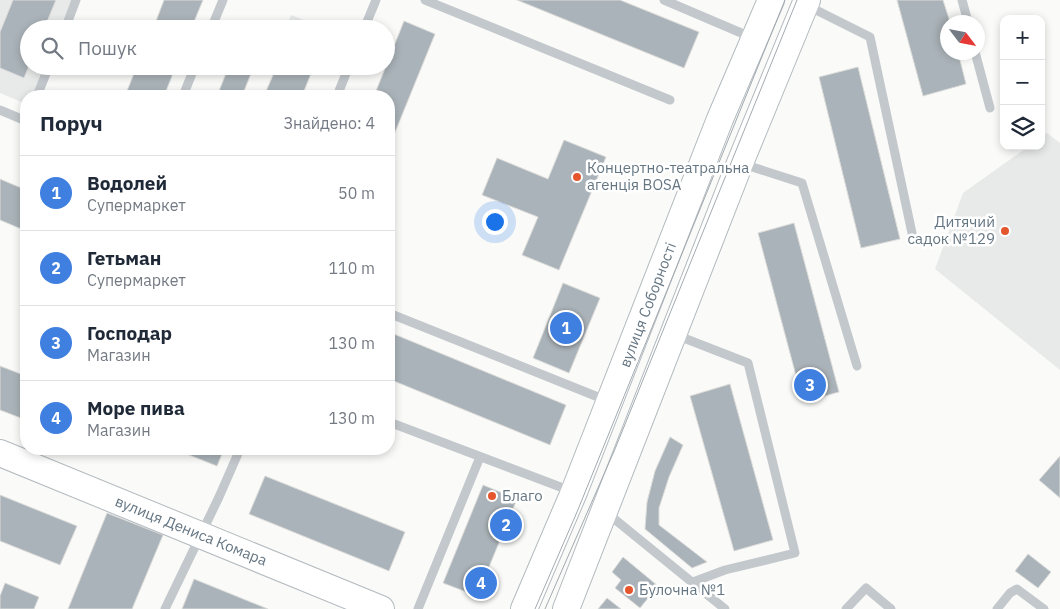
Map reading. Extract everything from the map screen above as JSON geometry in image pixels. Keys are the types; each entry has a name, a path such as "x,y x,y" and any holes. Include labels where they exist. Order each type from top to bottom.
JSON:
{"main road":[{"name":"вулиця Соборності","path":"524,609 574,492 717,128 771,0"},
{"path":"566,609 740,163 806,2"},
{"name":"вулиця Дениса Комара","path":"0,453 381,609"}],"lane":[{"path":"68,20 76,0"},
{"path":"214,20 222,0"},
{"path":"368,20 376,0"},
{"path":"425,0 670,100"},
{"path":"664,0 754,38"},
{"path":"962,0 966,15"},
{"path":"806,2 870,37 912,233"},
{"path":"978,60 990,108"},
{"path":"39,90 45,75"},
{"path":"185,90 191,75"},
{"path":"339,90 345,75"},
{"path":"0,110 20,118"},
{"path":"740,163 802,183 856,366"},
{"path":"395,316 610,402"},
{"path":"674,334 748,363 795,552 725,570 692,582"},
{"path":"395,424 574,492"},
{"path":"166,609 237,455"},
{"path":"418,609 480,457"},
{"path":"605,511 725,609"},
{"path":"846,609 866,588 891,609"},
{"path":"997,609 1010,593 1017,589 1044,609"}],"shaded area":[{"path":"0,0 73,0 65,20 20,20 20,75 42,75 36,90 20,90 20,101 0,93"},
{"path":"291,15 304,20 289,20"},
{"name":"Дитячий садок №129","path":"1047,133 1060,143 1060,370 935,269 963,193 1023,150 1045,150 1045,134"}],"building":[{"path":"13,0 56,0 48,20 20,20 20,75 25,75 24,78 0,68 0,32"},
{"path":"164,0 203,0 195,20 156,20"},
{"path":"517,0 620,0 699,32 684,68"},
{"path":"897,0 943,0 948,15 940,15 940,60 960,60 966,84 923,96"},
{"path":"404,21 435,34 395,132 395,90 376,90 382,75 395,75 395,44"},
{"path":"858,67 900,239 861,248 819,77"},
{"path":"133,75 172,75 166,90 127,90"},
{"path":"225,75 250,75 244,90 219,90"},
{"path":"273,75 310,75 304,90 267,90"},
{"path":"564,140 606,157 559,270 522,255 538,217 482,195 497,158 548,179"},
{"path":"0,179 20,187 20,228 0,220"},
{"path":"794,223 839,392 803,402 758,233"},
{"path":"563,283 600,298 569,373 533,358"},
{"path":"395,334 566,405 550,445 395,381"},
{"path":"0,366 20,374 20,418 0,410"},
{"path":"730,384 773,540 734,551 690,396"},
{"path":"670,437 683,445 669,477 659,508 659,525 707,562 692,568 645,529 647,502 655,471"},
{"path":"189,455 222,455 217,466"},
{"path":"1060,456 1060,498 1039,480"},
{"path":"265,476 405,532 389,571 249,514"},
{"path":"483,485 517,499 477,596 443,583"},
{"path":"0,495 77,526 60,565 0,541"},
{"path":"107,513 163,535 132,609 68,609"},
{"path":"1028,554 1051,572 1038,588 1015,571"},
{"path":"623,557 658,586 640,608 615,588 621,580 612,572"},
{"path":"194,579 268,609 182,609"},
{"path":"5,583 39,597 34,609 0,609 0,596"},
{"path":"607,598 621,609 598,609"}],"tram line":[{"path":"535,609 577,512 785,0"},
{"path":"545,609 615,449 797,0"}],"place":[{"name":"Концертно-театральна агенція BOSA","path":"577,177"},
{"name":"Дитячий садок №129","path":"1005,231"},
{"name":"Водолей","path":"566,328"},
{"name":"Господар","path":"810,385"},
{"name":"Благо","path":"492,496"},
{"name":"Гетьман","path":"506,525"},
{"name":"Море пива","path":"481,583"},
{"name":"Булочна №1","path":"629,590"}]}
